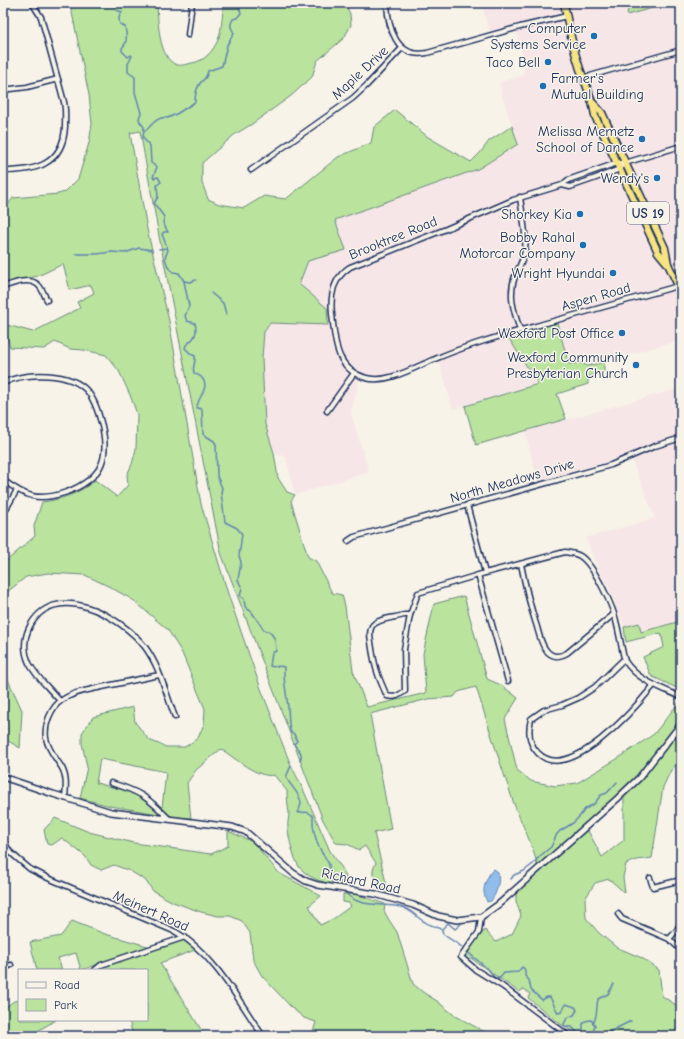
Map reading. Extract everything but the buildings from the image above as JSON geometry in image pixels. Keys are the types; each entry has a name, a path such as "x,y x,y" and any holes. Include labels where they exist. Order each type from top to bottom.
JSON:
{"highway":[{"name":"US 19","path":"564,3 573,45 583,78 594,104 595,116 658,252 668,264"},
{"name":"US 19","path":"594,104 602,113 665,248 668,264 681,292"}],"street":[{"path":"3,171 22,171 38,167 50,160 60,147 65,133 66,111 58,79 41,17 32,3"},
{"path":"188,35 192,3"},
{"path":"387,3 393,34 396,41 402,48"},
{"name":"Maple Drive","path":"251,170 353,98 402,48 413,54 426,53 567,16"},
{"path":"583,78 681,50"},
{"path":"3,90 27,87 58,79"},
{"name":"Brooktree Road","path":"354,373 346,366 337,350 331,295 334,286 342,273 350,267 359,262 434,234 520,197 562,185 568,180 617,163 625,163 681,146"},
{"path":"620,169 625,163"},
{"name":"Brooktree Road","path":"562,185 570,187 620,169"},
{"path":"327,411 354,373 367,378 386,378 466,346 520,330 513,309 511,293 515,276 522,262 525,251 520,197"},
{"path":"3,287 24,281 35,282 39,284 47,300"},
{"name":"Aspen Road","path":"520,330 678,286"},
{"path":"3,383 18,377 33,376 57,376 73,381 85,389 92,398 100,417 105,442 102,465 94,476 80,486 63,493 46,498 34,497 16,490 3,480"},
{"name":"North Meadows Drive","path":"348,541 354,537 611,465 655,446 681,438"},
{"path":"3,514 16,490"},
{"path":"467,505 485,573"},
{"path":"410,615 377,622 372,626 370,633 374,666 387,696 399,696 405,692 404,649 410,615 418,593 485,573 565,552 579,556 589,565 614,614 624,659 634,673 654,685 681,697"},
{"path":"521,564 529,602 542,643 546,650 555,656 562,656 614,614"},
{"path":"478,576 508,681"},
{"path":"60,701 33,670 26,654 26,634 34,618 60,604 72,604 86,606 114,620 138,639 146,648 159,675 175,717"},
{"path":"624,659 595,687 578,698 562,705 544,710 531,719 529,733 534,750 542,757 551,761 560,761 571,758 608,734 638,705 654,685"},
{"path":"65,798 66,786 64,773 46,738 48,719 60,701 77,693 159,675"},
{"name":"Richard Road","path":"3,777 111,812 232,827 246,832 293,873 306,881 318,885 375,894 413,905 438,916 457,920 481,916 499,904 617,800 639,778 681,724"},
{"path":"111,784 137,791 148,798 169,819"},
{"name":"Meinert Road","path":"3,840 10,852 30,869 70,888 176,932 184,937 208,958 263,1036"},
{"path":"650,878 653,887 681,880"},
{"path":"618,914 622,919 669,939 681,950"},
{"path":"481,916 479,932 461,957 476,970 502,986 569,1036"},
{"path":"669,939 677,930 681,922"},
{"path":"96,969 101,965 184,937"},
{"path":"3,969 11,965"}],"shaded area":[{"path":"481,3 629,3 627,15 671,3 681,3 681,340 588,366 581,363 569,365 509,337 539,384 453,409 439,361 386,381 359,380 351,413 369,472 295,495 286,457 274,453 265,424 262,358 263,332 270,323 327,308 298,284 308,261 345,250 335,220 478,169 518,144 499,82 522,76 525,65 515,27 490,33"},
{"path":"681,388 681,621 641,632 639,623 624,627 610,590 596,565 586,538 655,518 630,455 538,481 525,431"}],"green space":[{"path":"70,3 157,3 160,38 163,47 166,55 171,61 177,65 180,65 197,62 205,58 214,48 218,40 221,27 224,3 345,3 350,14 351,25 344,38 317,61 312,77 291,96 234,135 202,163 202,183 208,199 219,204 244,208 264,196 286,199 338,157 371,143 374,127 395,110 428,137 471,162 489,141 512,126 518,144 478,169 335,220 346,250 308,261 299,284 327,308 328,325 270,323 264,332 262,358 265,424 274,453 278,478 287,492 295,495 291,501 308,557 316,561 332,593 342,595 345,606 353,671 367,707 426,693 423,654 434,604 464,596 487,679 501,685 518,698 505,719 517,770 531,781 555,786 577,783 617,759 654,734 679,702 681,704 681,761 671,770 663,787 652,858 637,860 626,864 623,877 625,893 609,879 595,883 585,899 586,918 599,933 616,947 642,958 659,970 662,996 681,1008 681,1036 579,1035 562,1025 528,998 530,994 524,989 519,992 465,954 485,930 496,942 512,934 521,916 516,901 516,889 538,869 530,843 516,810 476,687 458,692 454,697 428,699 370,714 391,829 374,833 389,895 375,881 373,873 376,863 365,846 359,850 347,844 336,843 323,820 221,553 140,131 130,133 147,229 169,321 201,504 229,597 261,689 290,763 330,851 342,868 350,887 330,884 317,880 301,869 294,856 289,838 287,791 274,775 261,774 254,771 221,749 196,770 187,783 191,818 172,817 162,808 166,772 100,759 96,783 136,793 159,812 159,814 110,806 80,798 87,767 82,743 82,733 93,717 133,707 135,722 149,740 166,747 185,747 198,738 204,724 205,709 182,653 168,630 133,600 110,587 85,575 48,573 26,577 7,592 3,603 3,564 35,536 34,526 42,502 56,500 70,495 83,489 95,480 117,497 128,485 127,475 136,449 137,414 119,371 106,355 84,350 70,349 55,342 44,349 10,347 3,324 33,332 80,308 77,302 94,293 91,285 70,290 63,264 38,276 9,282 3,287 3,211 13,198 65,192 78,179 89,143 92,124 89,95","holes":["624,794 624,840 602,857 586,827"]},
{"path":"629,3 671,3 627,15"},
{"path":"557,323 569,364 581,363 588,366 604,362 604,372 588,377 588,384 557,394 566,419 476,445 465,406 538,384 508,337"},
{"path":"681,621 681,690 651,676 643,657 664,647 661,633 626,642 624,627 639,623 641,632"},
{"path":"3,664 9,682 22,710 20,748 3,738"},
{"path":"55,818 89,832 134,843 211,854 228,846 228,831 253,842 279,873 321,896 309,906 320,925 333,919 351,906 349,903 343,902 343,894 355,894 385,904 384,911 397,932 413,984 454,1015 492,1036 324,1036 313,1032 316,1022 304,1018 292,1008 262,976 253,960 250,933 242,921 230,916 218,916 201,912 173,902 153,891 145,880 130,871 114,865 101,870 91,865 85,856 62,838 52,845 47,844 44,830"},
{"path":"72,921 105,934 151,947 84,969 81,969 76,953 58,958 62,969 37,969 30,942 61,936"},
{"path":"183,940 189,943 195,950 160,963 205,1036 133,1036 129,1021 148,1021 148,969 99,969 104,965"},
{"path":"18,1000 18,1021 54,1021 29,1036 3,1036 3,1009 14,1001"}],"water":[{"path":"494,869 498,872 498,887 491,901 487,902 484,893 484,886 488,876"}],"waterway":[{"path":"120,3 115,7 116,10 122,12 119,20 120,24 125,27 126,33 126,41 122,51 128,57 131,55 132,56 128,64 128,72 135,77 135,92 141,113 139,118 144,127 143,138 150,146 151,163 157,167 153,177 158,177 161,182 157,185 158,197 154,203 164,217 163,223 168,232 164,232 162,234 168,250 165,258 168,267 173,272 179,273 184,281 189,306 185,316 187,321 195,323 196,327 195,336 185,348 195,356 193,368 194,373 201,377 205,386 197,408 202,409 203,434 216,444 217,476 222,488 221,493 225,522 237,528 242,534 239,556 241,562 238,580 242,588 240,596 244,599 247,609 251,611 264,630 270,632 275,639 276,651 272,653 270,666 284,667 289,727 291,733 294,734 297,741 294,744 301,753 300,761"},
{"path":"144,132 161,118 168,118 195,102 197,89 208,71 222,66 227,45 234,33 231,23 233,19 237,18 241,13 238,3"},
{"path":"75,254 97,254 111,252 125,253 139,248 152,250"},
{"path":"159,249 167,248"},
{"path":"184,281 190,282 196,280"},
{"path":"211,293 223,303 226,314"},
{"path":"291,766 286,777 300,799 301,804 298,813 306,812 313,816 313,826 316,840 328,863 330,876 333,883 340,882 344,886"},
{"path":"511,879 514,875 524,871 533,864 551,847 560,831 573,823 585,809 594,804 601,795 607,793 617,782"},
{"path":"347,894 352,898 365,903 395,906 408,910 427,923 442,930 443,934 458,944 489,970 494,977 499,979 504,973 518,972 522,967 525,970 525,976 529,980 531,990 542,1000 550,997 558,1013 562,1012 566,1004 575,1007 577,1010 574,1015 567,1018 564,1024 565,1027 572,1027 579,1034 583,1031 583,1024 585,1021 591,1020 595,1025 593,1032 596,1036"},
{"path":"442,929 448,923 455,929 461,924"},
{"path":"593,1023 595,1020 598,999 608,994 614,984"},
{"path":"598,1036 631,1021"}],"place":[{"name":"Computer Systems Service","path":"594,36"},
{"name":"Taco Bell","path":"548,62"},
{"name":"Farmer's Mutual Building","path":"543,86"},
{"name":"Melissa Memetz School of Dance","path":"642,139"},
{"name":"Wendy's","path":"657,178"},
{"name":"Shorkey Kia","path":"580,214"},
{"name":"Bobby Rahal Motorcar Company","path":"583,245"},
{"name":"Wright Hyundai","path":"613,273"},
{"name":"Wexford Post Office","path":"622,333"},
{"name":"Wexford Community Presbyterian Church","path":"636,365"}]}
